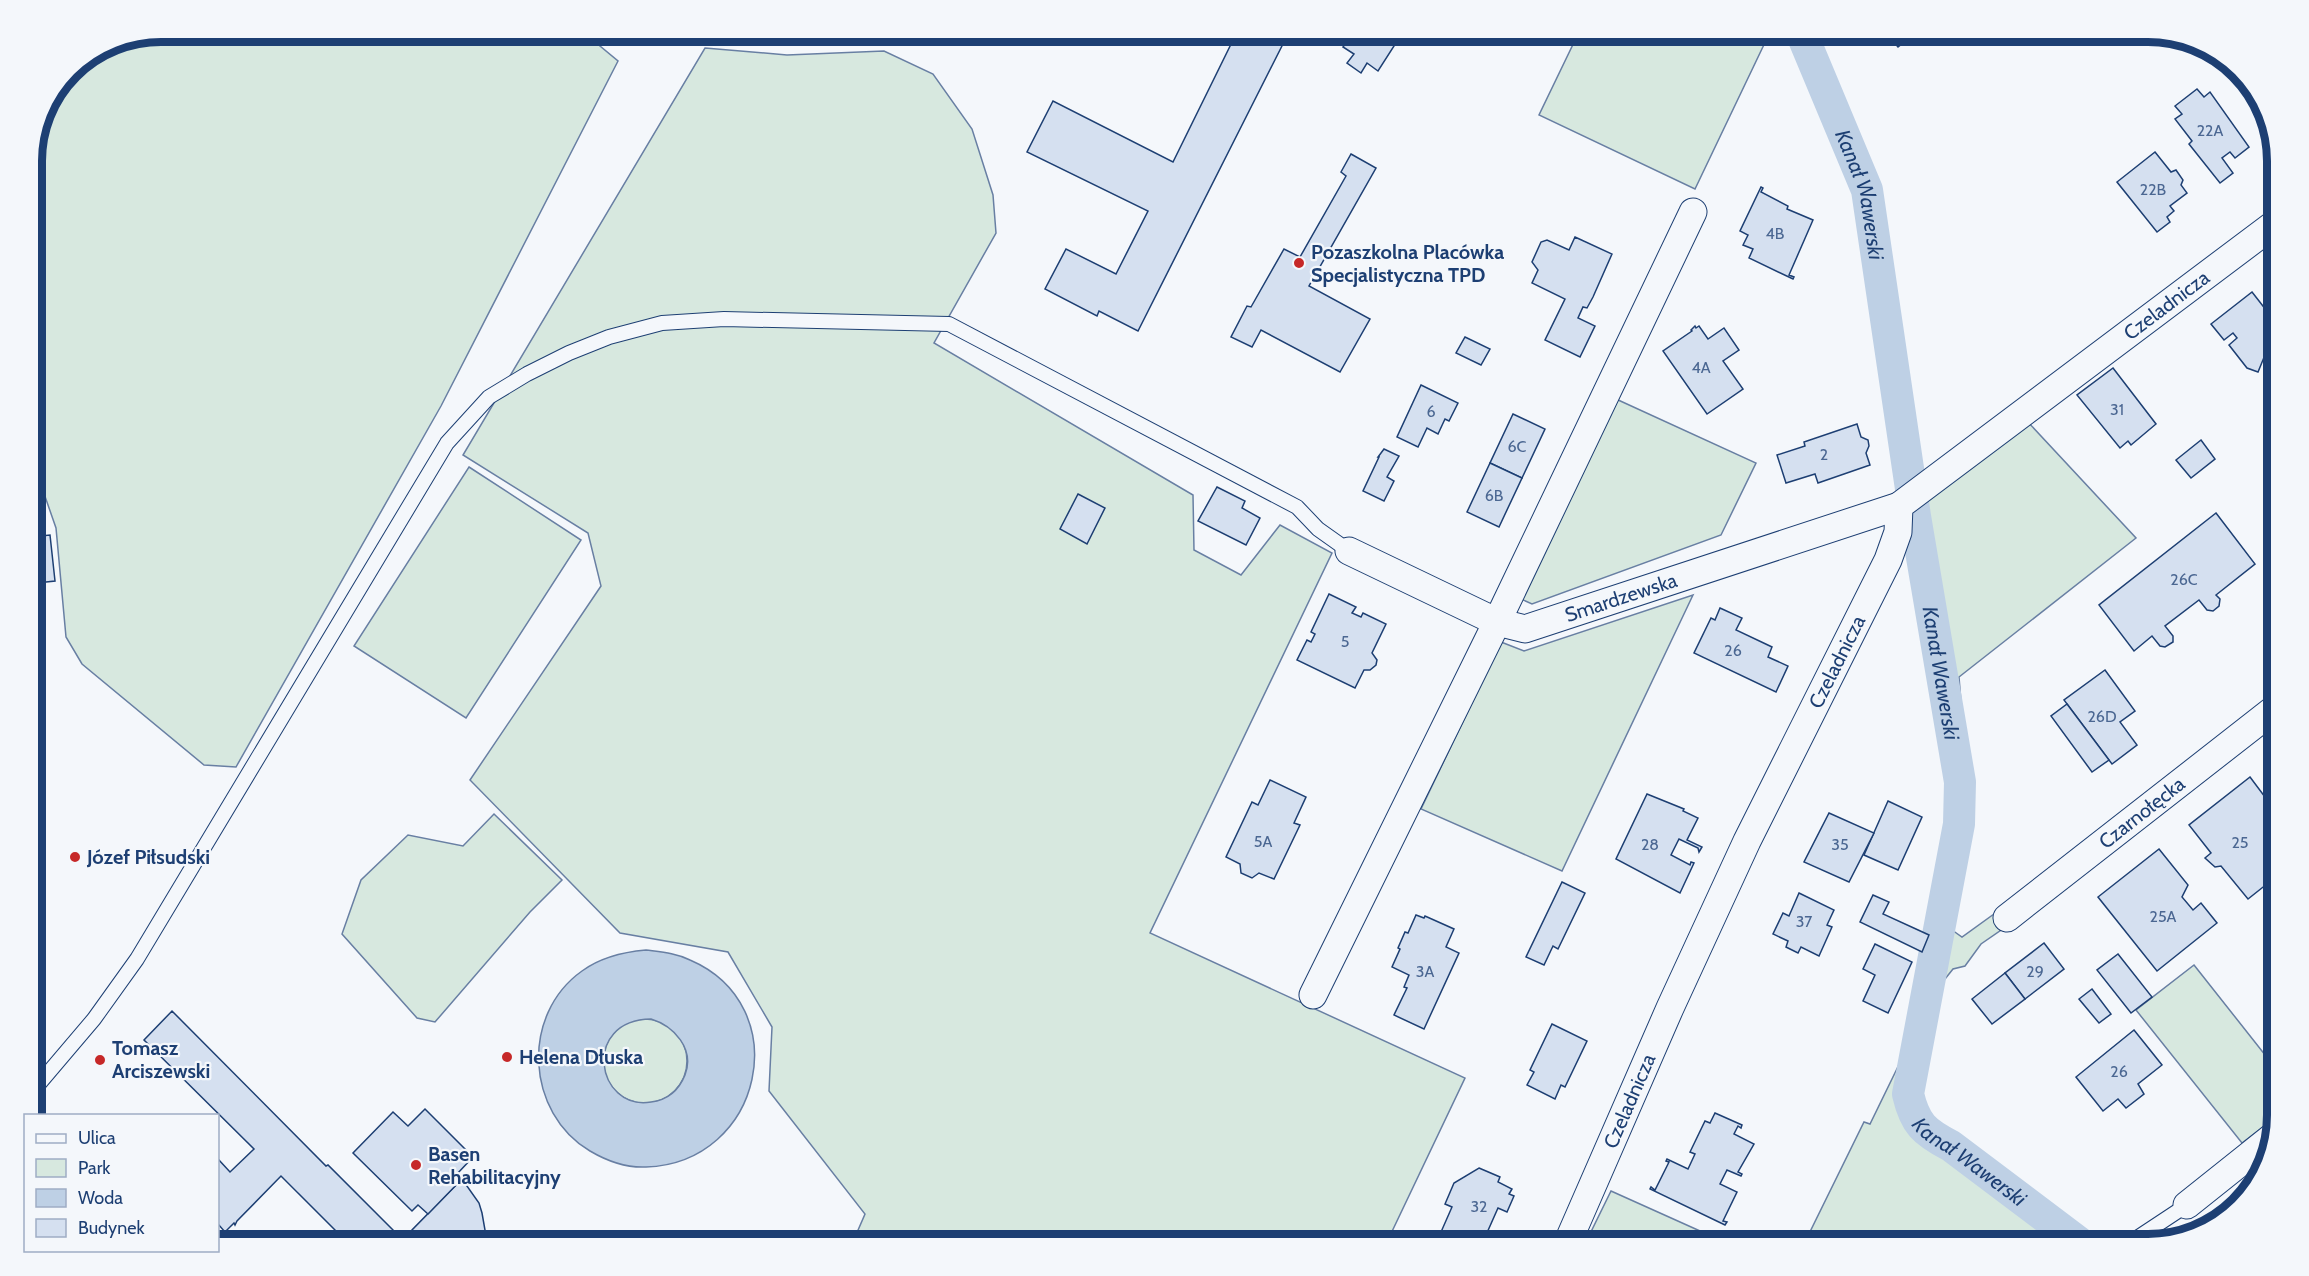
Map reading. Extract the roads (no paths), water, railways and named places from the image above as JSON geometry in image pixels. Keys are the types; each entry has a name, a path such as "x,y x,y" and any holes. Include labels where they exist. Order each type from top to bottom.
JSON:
{"street":[{"path":"1312,995 1497,622 1693,212"},
{"name":"Czeladnicza","path":"1572,1234 1670,1008 1747,841 1888,560 1909,498 2267,230"},
{"name":"Smardzewska","path":"1349,551 1497,622 1525,629 1909,498"},
{"name":"Czarnołęcka","path":"2007,918 2267,715"},
{"path":"2187,1205 2263,1144"}],"lane":[{"path":"42,1080 94,1019 137,959 447,443 489,398 527,374 569,353 609,337 662,323 724,319 949,324 1297,507 1318,529 1349,551"},
{"path":"2144,1234 2187,1205"}],"water":[{"path":"646,950 674,954 690,960 724,982 745,1011 754,1045 752,1079 740,1112 717,1139 686,1159 639,1167 603,1158 569,1134 553,1113 543,1089 539,1063 540,1037 548,1012 562,990 582,971 597,962 612,956","holes":["651,1019 675,1033 685,1048 687,1056 685,1075 680,1085 668,1097 651,1102 632,1101 618,1093 608,1080 604,1064 606,1048 614,1034 629,1023"]}],"waterway":[{"name":"Kanał Wawerski","path":"1805,42 1867,190 1915,516 1960,782 1959,824 1908,1094 1914,1113 1927,1131 1951,1146 2068,1234"}],"place":[{"name":"Pozaszkolna Placówka Specjalistyczna TPD","path":"1299,263"},
{"name":"Józef Piłsudski","path":"75,857"},
{"name":"Helena Dłuska","path":"507,1057"},
{"name":"Tomasz Arciszewski","path":"100,1060"},
{"name":"Basen Rehabilitacyjny","path":"416,1165"}]}
